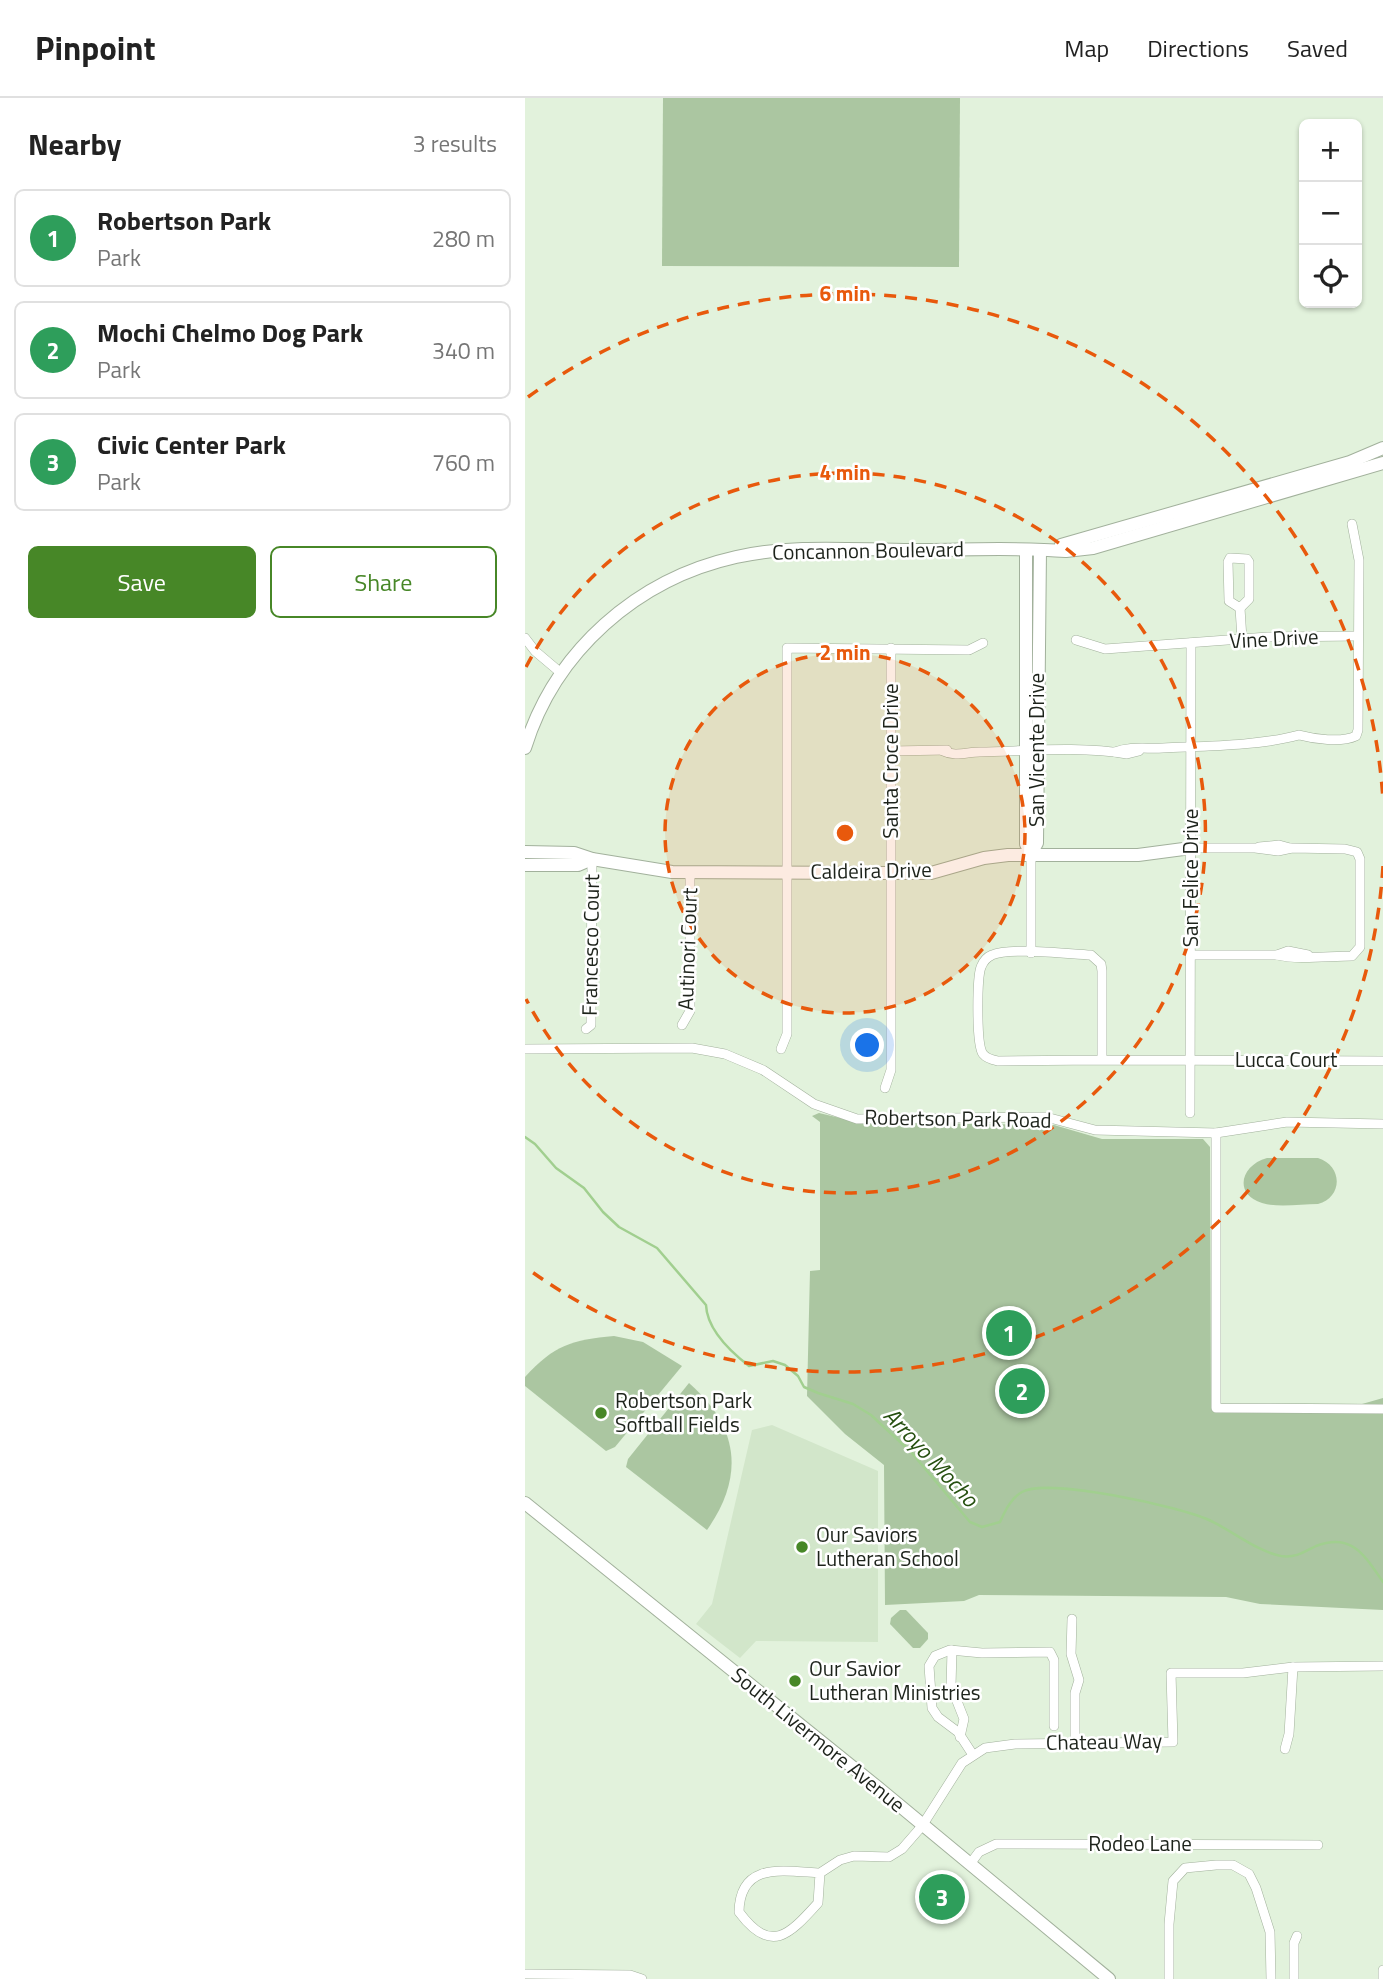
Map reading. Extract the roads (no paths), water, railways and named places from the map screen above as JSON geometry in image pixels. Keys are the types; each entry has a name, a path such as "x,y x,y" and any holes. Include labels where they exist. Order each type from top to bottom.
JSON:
{"main road":[{"name":"Concannon Boulevard","path":"1043,549 1350,462 1383,449"},
{"name":"Concannon Boulevard","path":"525,748 543,703 561,673 589,638 615,614 643,595 688,573 737,557 797,550 1080,550 1118,542 1383,463"},
{"name":"San Vicente Drive","path":"1031,751 1043,549"},
{"name":"San Vicente Drive","path":"1026,550 1031,751 1037,844 1031,854"},
{"name":"Caldeira Drive","path":"525,852 574,853 592,859 661,871 931,873 984,858 1031,854 1138,855 1191,848"},
{"name":"Caldeira Drive","path":"525,866 578,865 592,859"},
{"name":"South Livermore Avenue","path":"525,1503 876,1786 1109,1979"}],"street":[{"path":"891,751 943,751 950,754 1115,752 1127,747 1191,746 1289,738 1300,742 1310,738 1348,739 1356,736 1359,553 1352,524"},
{"path":"1240,608 1229,601 1227,595 1230,558 1247,559 1249,562 1249,599 1240,608 1242,639"},
{"name":"Vine Drive","path":"1076,640 1104,649 1295,636 1358,636"},
{"path":"525,638 535,651 561,673"},
{"path":"781,1049 787,1034 787,648 969,650 983,643"},
{"name":"San Felice Drive","path":"1190,1113 1191,643"},
{"name":"Santa Croce Drive","path":"885,1088 891,1070 891,648"},
{"path":"1191,848 1255,848 1279,845 1292,848 1353,849 1360,859 1360,947 1352,956 1310,955 1289,958 1277,954 1192,955"},
{"path":"1031,854 1031,953 1091,955 1101,964 1103,1060"},
{"name":"Francesco Court","path":"586,1029 591,1026 592,859"},
{"name":"Autinori Court","path":"682,1025 690,1011 690,872"},
{"name":"Lucca Court","path":"1031,953 999,953 982,963 979,976 980,1044 983,1054 998,1061 1383,1061"},
{"name":"Robertson Park Road","path":"525,1049 692,1048 725,1054 763,1070 814,1104 857,1119 1046,1117 1095,1130 1216,1133 1287,1122 1383,1124"},
{"path":"1216,1133 1216,1408 1383,1409"},
{"path":"1072,1619 1071,1654 1079,1680 1074,1706 1075,1744"},
{"path":"820,1872 818,1903 791,1931 780,1936 765,1936 756,1932 739,1912 742,1893 750,1880 759,1873 770,1870 820,1872 840,1860 854,1856 889,1857 902,1849 922,1826 962,1763 973,1755 960,1737 934,1714 930,1701 929,1666 935,1656 952,1650 1004,1653 1045,1651 1053,1655 1071,1654"},
{"path":"952,1650 951,1686 964,1719 960,1737"},
{"path":"1053,1655 1054,1726"},
{"path":"1285,1749 1289,1734 1293,1667"},
{"name":"Chateau Way","path":"973,1755 997,1745 1173,1742 1171,1673 1243,1673 1293,1667 1383,1667"},
{"path":"1054,1706 1074,1706"},
{"name":"Rodeo Lane","path":"970,1864 979,1852 996,1844 1318,1845"},
{"path":"1169,1979 1169,1924 1173,1881 1185,1868 1224,1865 1241,1868 1253,1881 1271,1932 1271,1979"},
{"path":"1294,1979 1294,1943 1297,1936"},
{"path":"1383,1969 1383,1979"},
{"path":"525,1974 630,1975 642,1979"}],"waterway":[{"name":"Arroyo Mocho","path":"525,1137 535,1144 556,1168 584,1188 619,1227 657,1248 706,1305 715,1332 742,1360 749,1366 773,1361 785,1365 798,1376 804,1387 853,1404 871,1415 911,1452 970,1522 982,1527 1000,1522 1006,1509 1018,1495 1036,1488 1085,1491 1144,1501 1194,1514 1263,1550 1281,1556 1296,1555 1328,1542 1348,1544 1363,1555 1383,1582"}],"place":[{"name":"Robertson Park","path":"1009,1333"},
{"name":"Mochi Chelmo Dog Park","path":"1022,1391"},
{"name":"Robertson Park Softball Fields","path":"601,1413"},
{"name":"Our Saviors Lutheran School","path":"802,1547"},
{"name":"Our Savior Lutheran Ministries","path":"795,1681"},
{"name":"Civic Center Park","path":"942,1897"}]}
